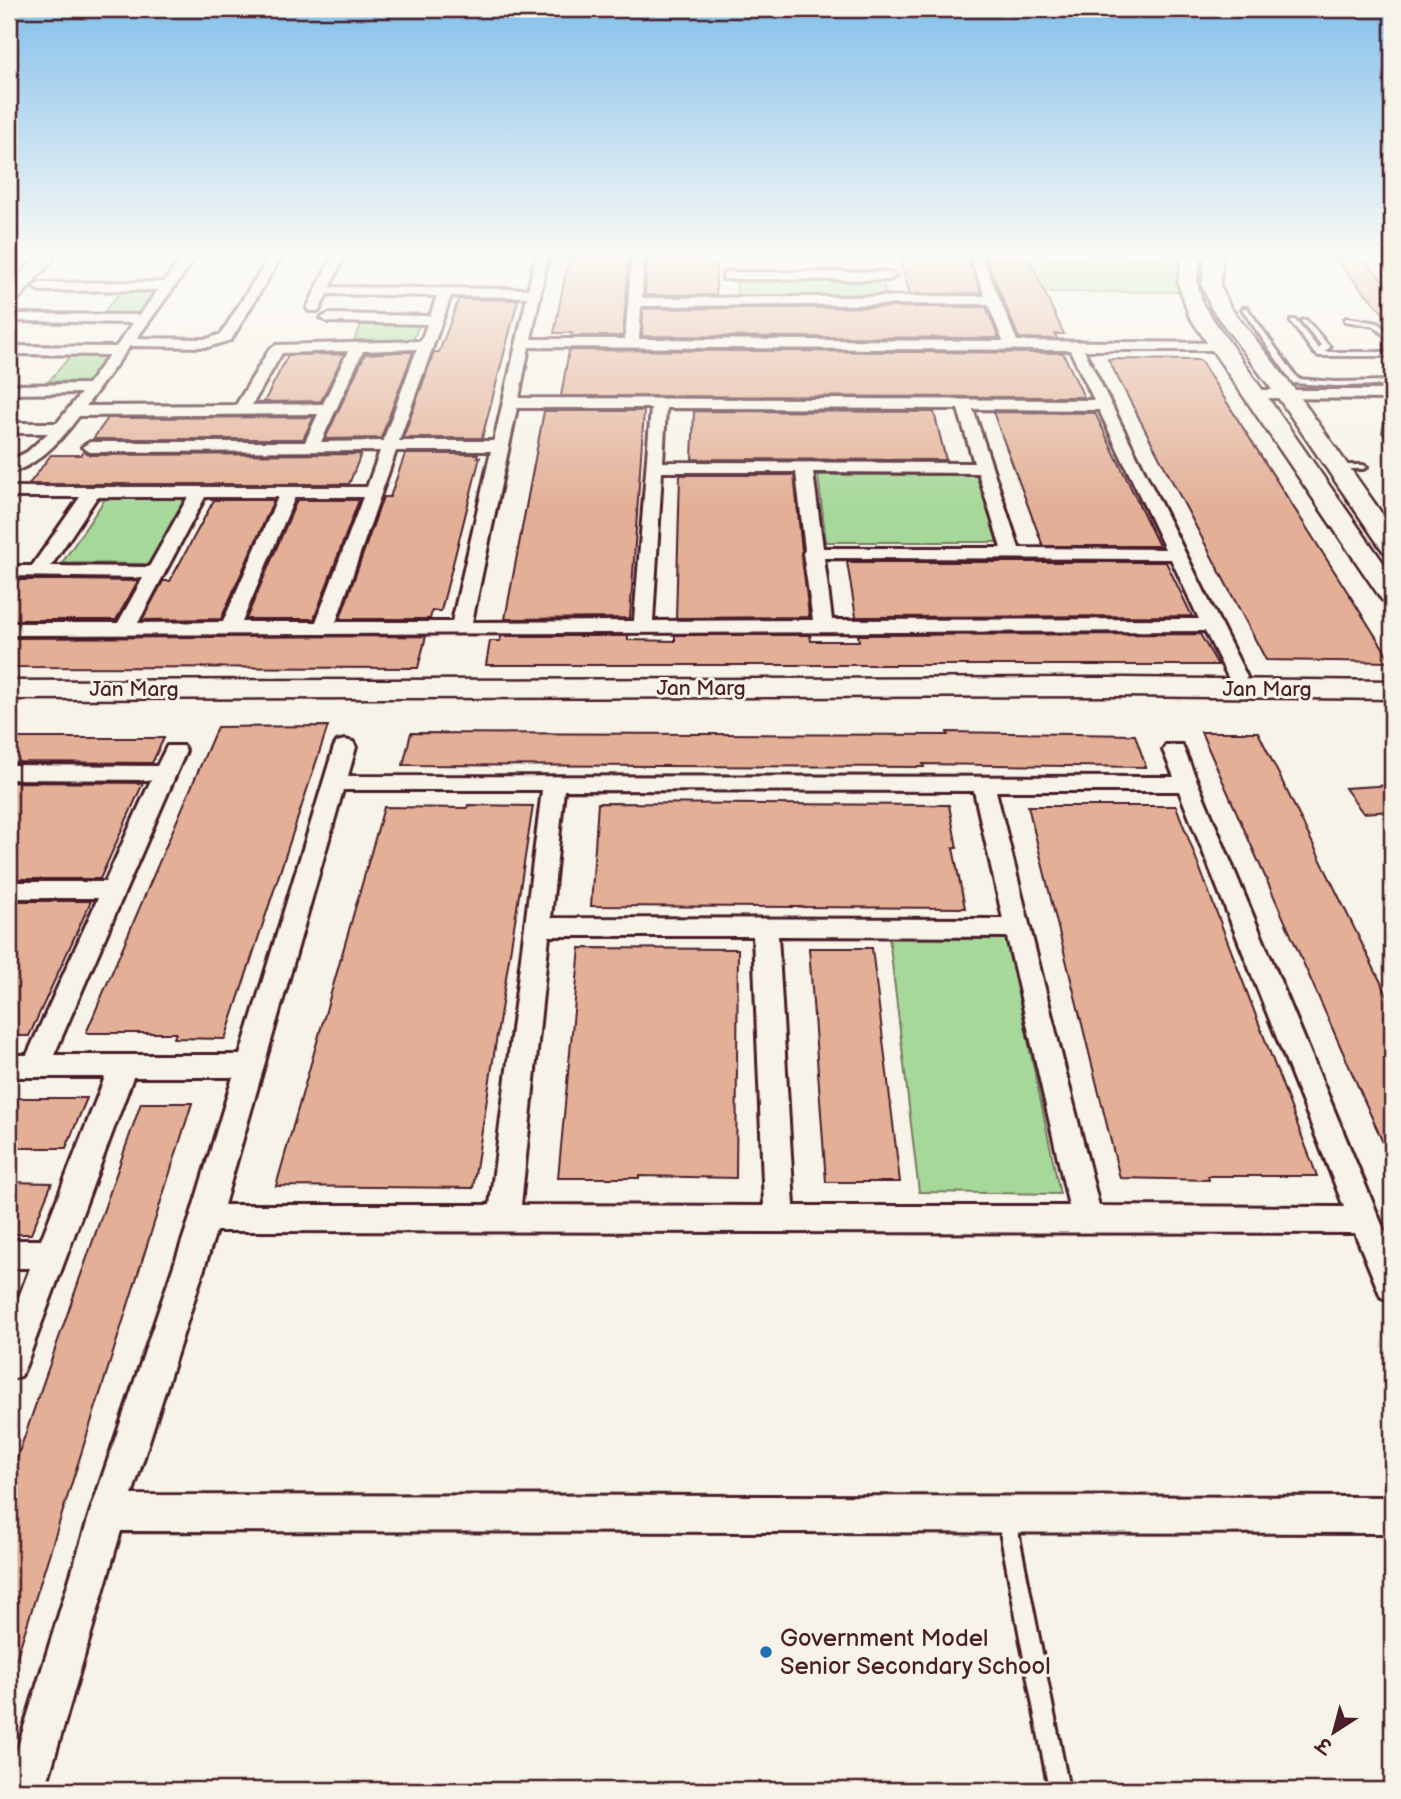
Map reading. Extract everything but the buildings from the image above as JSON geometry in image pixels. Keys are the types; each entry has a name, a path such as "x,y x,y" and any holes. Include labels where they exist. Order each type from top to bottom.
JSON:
{"main road":[{"path":"1218,341 1392,594"},
{"path":"1246,341 1392,546"},
{"name":"Jan Marg","path":"9,690 1120,687 1390,703"},
{"path":"9,708 1390,703"}],"street":[{"path":"9,468 33,454 62,428 127,341"},
{"path":"9,351 216,341"},
{"path":"324,628 427,341"},
{"path":"1010,341 1012,345"},
{"path":"461,627 525,343 1222,346"},
{"path":"241,410 276,349 290,346 426,345"},
{"path":"1075,345 1237,677"},
{"path":"310,447 358,346"},
{"path":"9,389 91,388"},
{"path":"1254,395 1287,395 1341,389 1392,394"},
{"path":"512,403 1104,405"},
{"path":"643,627 659,403"},
{"path":"964,405 1012,554"},
{"path":"74,411 328,409"},
{"path":"9,428 62,428"},
{"path":"90,447 502,446"},
{"path":"655,467 985,468"},
{"path":"804,468 812,553 823,626"},
{"path":"38,571 93,491"},
{"path":"125,628 200,491"},
{"path":"9,492 374,492"},
{"path":"230,628 289,492"},
{"path":"812,553 1177,554"},
{"path":"9,571 156,573"},
{"path":"9,629 1212,625"},
{"path":"25,1790 108,1513 205,1218 345,747"},
{"path":"1174,750 1392,1287"},
{"path":"9,772 170,762 113,890 22,1066 250,1066"},
{"path":"335,783 1188,784"},
{"path":"504,1219 554,783"},
{"path":"984,783 1087,1220"},
{"path":"9,890 113,890"},
{"path":"537,927 1018,928"},
{"path":"765,927 780,1219"},
{"path":"9,1364 123,1066"},
{"path":"205,1218 1365,1220"},
{"path":"9,1254 51,1254"},
{"path":"108,1513 1392,1515"}],"lane":[{"path":"1268,341 1296,381 1341,389 1392,383"},
{"path":"1310,341 1319,352 1329,355 1392,354"},
{"path":"1319,352 1325,347 1321,341"},
{"path":"1337,467 1363,467"},
{"path":"1006,1516 1059,1790"}],"green space":[{"path":"72,354 110,354 90,382 49,381"},
{"path":"818,475 978,475 999,542 826,542"},
{"path":"107,496 188,497 148,564 62,563"},
{"path":"889,937 1007,939 1060,1194 919,1192"}],"place":[{"name":"Government Model Senior Secondary School","path":"766,1652"}]}
